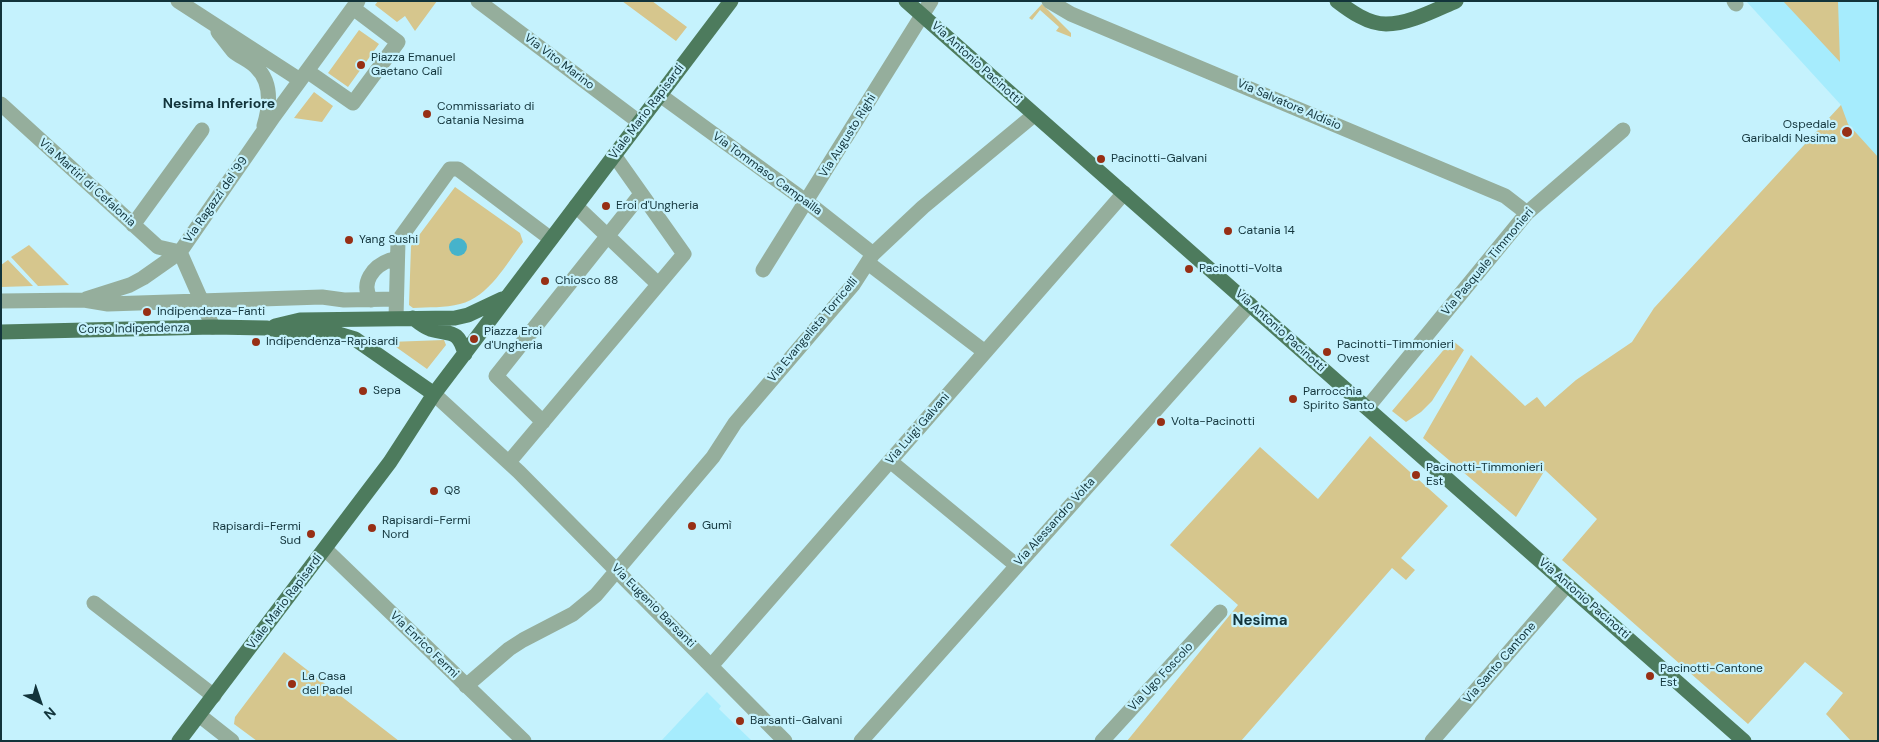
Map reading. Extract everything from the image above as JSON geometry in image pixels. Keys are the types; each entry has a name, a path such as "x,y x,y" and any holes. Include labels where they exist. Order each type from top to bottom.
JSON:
{"main road":[{"name":"Viale Mario Rapisardi","path":"179,741 390,462 434,394 730,1"},
{"name":"Via Antonio Pacinotti","path":"906,1 1744,741"},
{"path":"1336,1 1372,22 1386,24 1405,21 1456,1"},
{"path":"266,328 300,320 455,318 468,315 508,296"},
{"path":"413,318 430,329 456,335 462,343 465,354"},
{"name":"Corso Indipendenza","path":"1,332 213,327 266,328"},
{"path":"266,328 300,333 336,333 355,339 434,394"}],"street":[{"path":"178,1 353,104 398,42 355,5"},
{"name":"Via Vito Marino","path":"478,1 639,122"},
{"name":"Via Augusto Righi","path":"763,270 932,1"},
{"name":"Via Salvatore Aldisio","path":"1049,1 1079,17 1506,196 1527,213"},
{"name":"Via Ragazzi del '99","path":"213,327 180,252 261,135 355,5"},
{"path":"210,21 234,52 256,66 262,74 269,97 267,114 261,135"},
{"name":"Via Tommaso Campailla","path":"660,95 807,202 870,258 985,352"},
{"name":"Via Martiri di Cefalonia","path":"1,104 158,247 180,252"},
{"name":"Via Evangelista Torricelli","path":"466,686 509,649 522,640 573,614 596,595 713,457 735,423 853,285 870,258 923,206 1034,115"},
{"path":"133,225 202,130"},
{"name":"Via Pasquale Timmonieri","path":"1367,408 1527,213 1622,130"},
{"path":"514,467 543,422 684,254 614,156"},
{"path":"396,318 398,240 450,169 458,170 551,239"},
{"name":"Via Luigi Galvani","path":"711,666 1124,193"},
{"path":"543,422 496,376 641,194"},
{"path":"576,206 658,284"},
{"path":"84,300 130,285 180,252"},
{"path":"371,300 366,287 368,279 381,263 390,260 397,265"},
{"path":"1,301 84,300 108,304 322,297 344,300 396,300"},
{"name":"Via Alessandro Volta","path":"861,741 1250,304"},
{"name":"Via Eugenio Barsanti","path":"434,394 514,467 785,741"},
{"path":"890,461 1016,565"},
{"name":"Via Enrico Fermi","path":"325,549 524,741"},
{"name":"Via Santo Cantone","path":"1432,741 1568,585"},
{"path":"94,603 214,696"},
{"name":"Via Ugo Foscolo","path":"1102,741 1220,612"},
{"path":"199,715 232,741"}],"shaded area":[{"path":"378,1 437,1 415,31 405,16 397,22 375,5"},
{"path":"622,1 652,1 687,27 676,41"},
{"name":"Ospedale Garibaldi Nesima","path":"1746,1 1878,1 1878,213 1790,160 1841,105"},
{"path":"1783,1 1838,1 1840,62"},
{"path":"1042,4 1071,33 1071,37 1056,31 1059,27 1040,10 1032,20 1029,18"},
{"path":"359,30 379,44 348,87 328,73"},
{"path":"314,92 333,106 322,122 294,118"},
{"path":"1841,105 1848,124 1878,157 1878,741 1851,741 1826,714 1843,693 1805,662 1748,724 1562,560 1597,519 1545,470 1516,517 1423,438 1471,355 1525,406 1537,397 1545,407 1576,380 1632,342 1654,308"},
{"path":"455,187 520,233 523,242 496,279 480,294 470,300 448,306 413,308 409,305 411,246"},
{"path":"458,238 464,241 467,247 464,253 458,256 452,253 449,247 452,241"},
{"path":"29,245 69,285 38,286 11,257"},
{"path":"8,260 33,286 1,287 1,265"},
{"path":"444,340 446,345 427,369 389,342"},
{"path":"1452,340 1464,350 1432,401 1421,412 1406,422 1392,411"},
{"path":"1370,436 1448,506 1401,558 1415,570 1406,580 1392,568 1241,741 1127,741 1238,605 1170,545 1260,447 1318,499"},
{"name":"La Casa del Padel","path":"284,652 399,741 257,741 234,724 235,717"},
{"path":"707,692 721,706 719,709 752,741 661,741"}],"place":[{"name":"Piazza Emanuel Gaetano Calì","path":"361,65"},
{"name":"Commissariato di Catania Nesima","path":"427,114"},
{"name":"Ospedale Garibaldi Nesima","path":"1847,132"},
{"name":"Pacinotti-Galvani","path":"1101,159"},
{"name":"Eroi d'Ungheria","path":"606,206"},
{"name":"Catania 14","path":"1228,231"},
{"name":"Yang Sushi","path":"349,240"},
{"name":"Pacinotti-Volta","path":"1189,269"},
{"name":"Chiosco 88","path":"545,281"},
{"name":"Indipendenza-Fanti","path":"147,312"},
{"name":"Piazza Eroi d'Ungheria","path":"474,339"},
{"name":"Indipendenza-Rapisardi","path":"256,342"},
{"name":"Pacinotti-Timmonieri Ovest","path":"1327,352"},
{"name":"Sepa","path":"363,391"},
{"name":"Parrocchia Spirito Santo","path":"1293,399"},
{"name":"Volta-Pacinotti","path":"1161,422"},
{"name":"Pacinotti-Timmonieri Est","path":"1416,475"},
{"name":"Q8","path":"434,491"},
{"name":"Gumì","path":"692,526"},
{"name":"Rapisardi-Fermi Nord","path":"372,528"},
{"name":"Rapisardi-Fermi Sud","path":"311,534"},
{"name":"Pacinotti-Cantone Est","path":"1650,676"},
{"name":"La Casa del Padel","path":"292,684"},
{"name":"Barsanti-Galvani","path":"740,721"}],"district":[{"name":"Nesima Inferiore","path":"219,104"},
{"name":"Nesima","path":"1260,621"}]}
